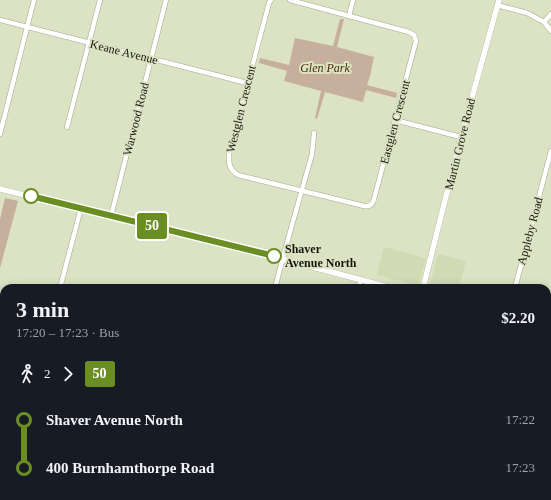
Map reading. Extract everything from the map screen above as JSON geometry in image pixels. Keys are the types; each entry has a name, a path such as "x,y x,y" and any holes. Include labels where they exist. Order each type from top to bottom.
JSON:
{"main road":[{"name":"Martin Grove Road","path":"424,284 461,137 498,3"},
{"path":"0,189 81,208 376,284"}],"street":[{"path":"0,134 34,0"},
{"path":"67,127 100,0"},
{"name":"Warwood Road","path":"111,216 166,0"},
{"name":"Westglen Crescent","path":"271,0 247,83 229,154 229,164 231,170 238,175 301,192"},
{"path":"290,0 349,16 353,0"},
{"path":"498,3 528,13 544,22 551,30"},
{"path":"544,22 551,14"},
{"name":"Eastglen Crescent","path":"301,192 364,206 371,205 374,199 416,41 414,35 410,32 349,16"},
{"name":"Keane Avenue","path":"0,20 247,83"},
{"path":"395,120 461,137"},
{"path":"276,284 312,154 314,132"},
{"name":"Appleby Road","path":"516,284 551,151"},
{"path":"61,284 81,208"},
{"path":"359,284 360,280"}],"shaded area":[{"path":"384,247 426,258 419,284 411,284 377,275"},
{"path":"438,254 466,261 460,284 430,284"}],"green space":[{"name":"Glen Park","path":"340,19 344,19 337,47 374,57 367,85 397,93 396,98 366,90 363,102 325,92 317,119 315,118 321,91 284,81 287,71 259,63 260,58 289,65 295,38 333,46"},
{"path":"5,198 18,201 0,268 0,219"}],"bus line":[{"name":"50","path":"31,196 274,256"}],"place":[{"name":"Shaver Avenue North","path":"274,256"}]}
